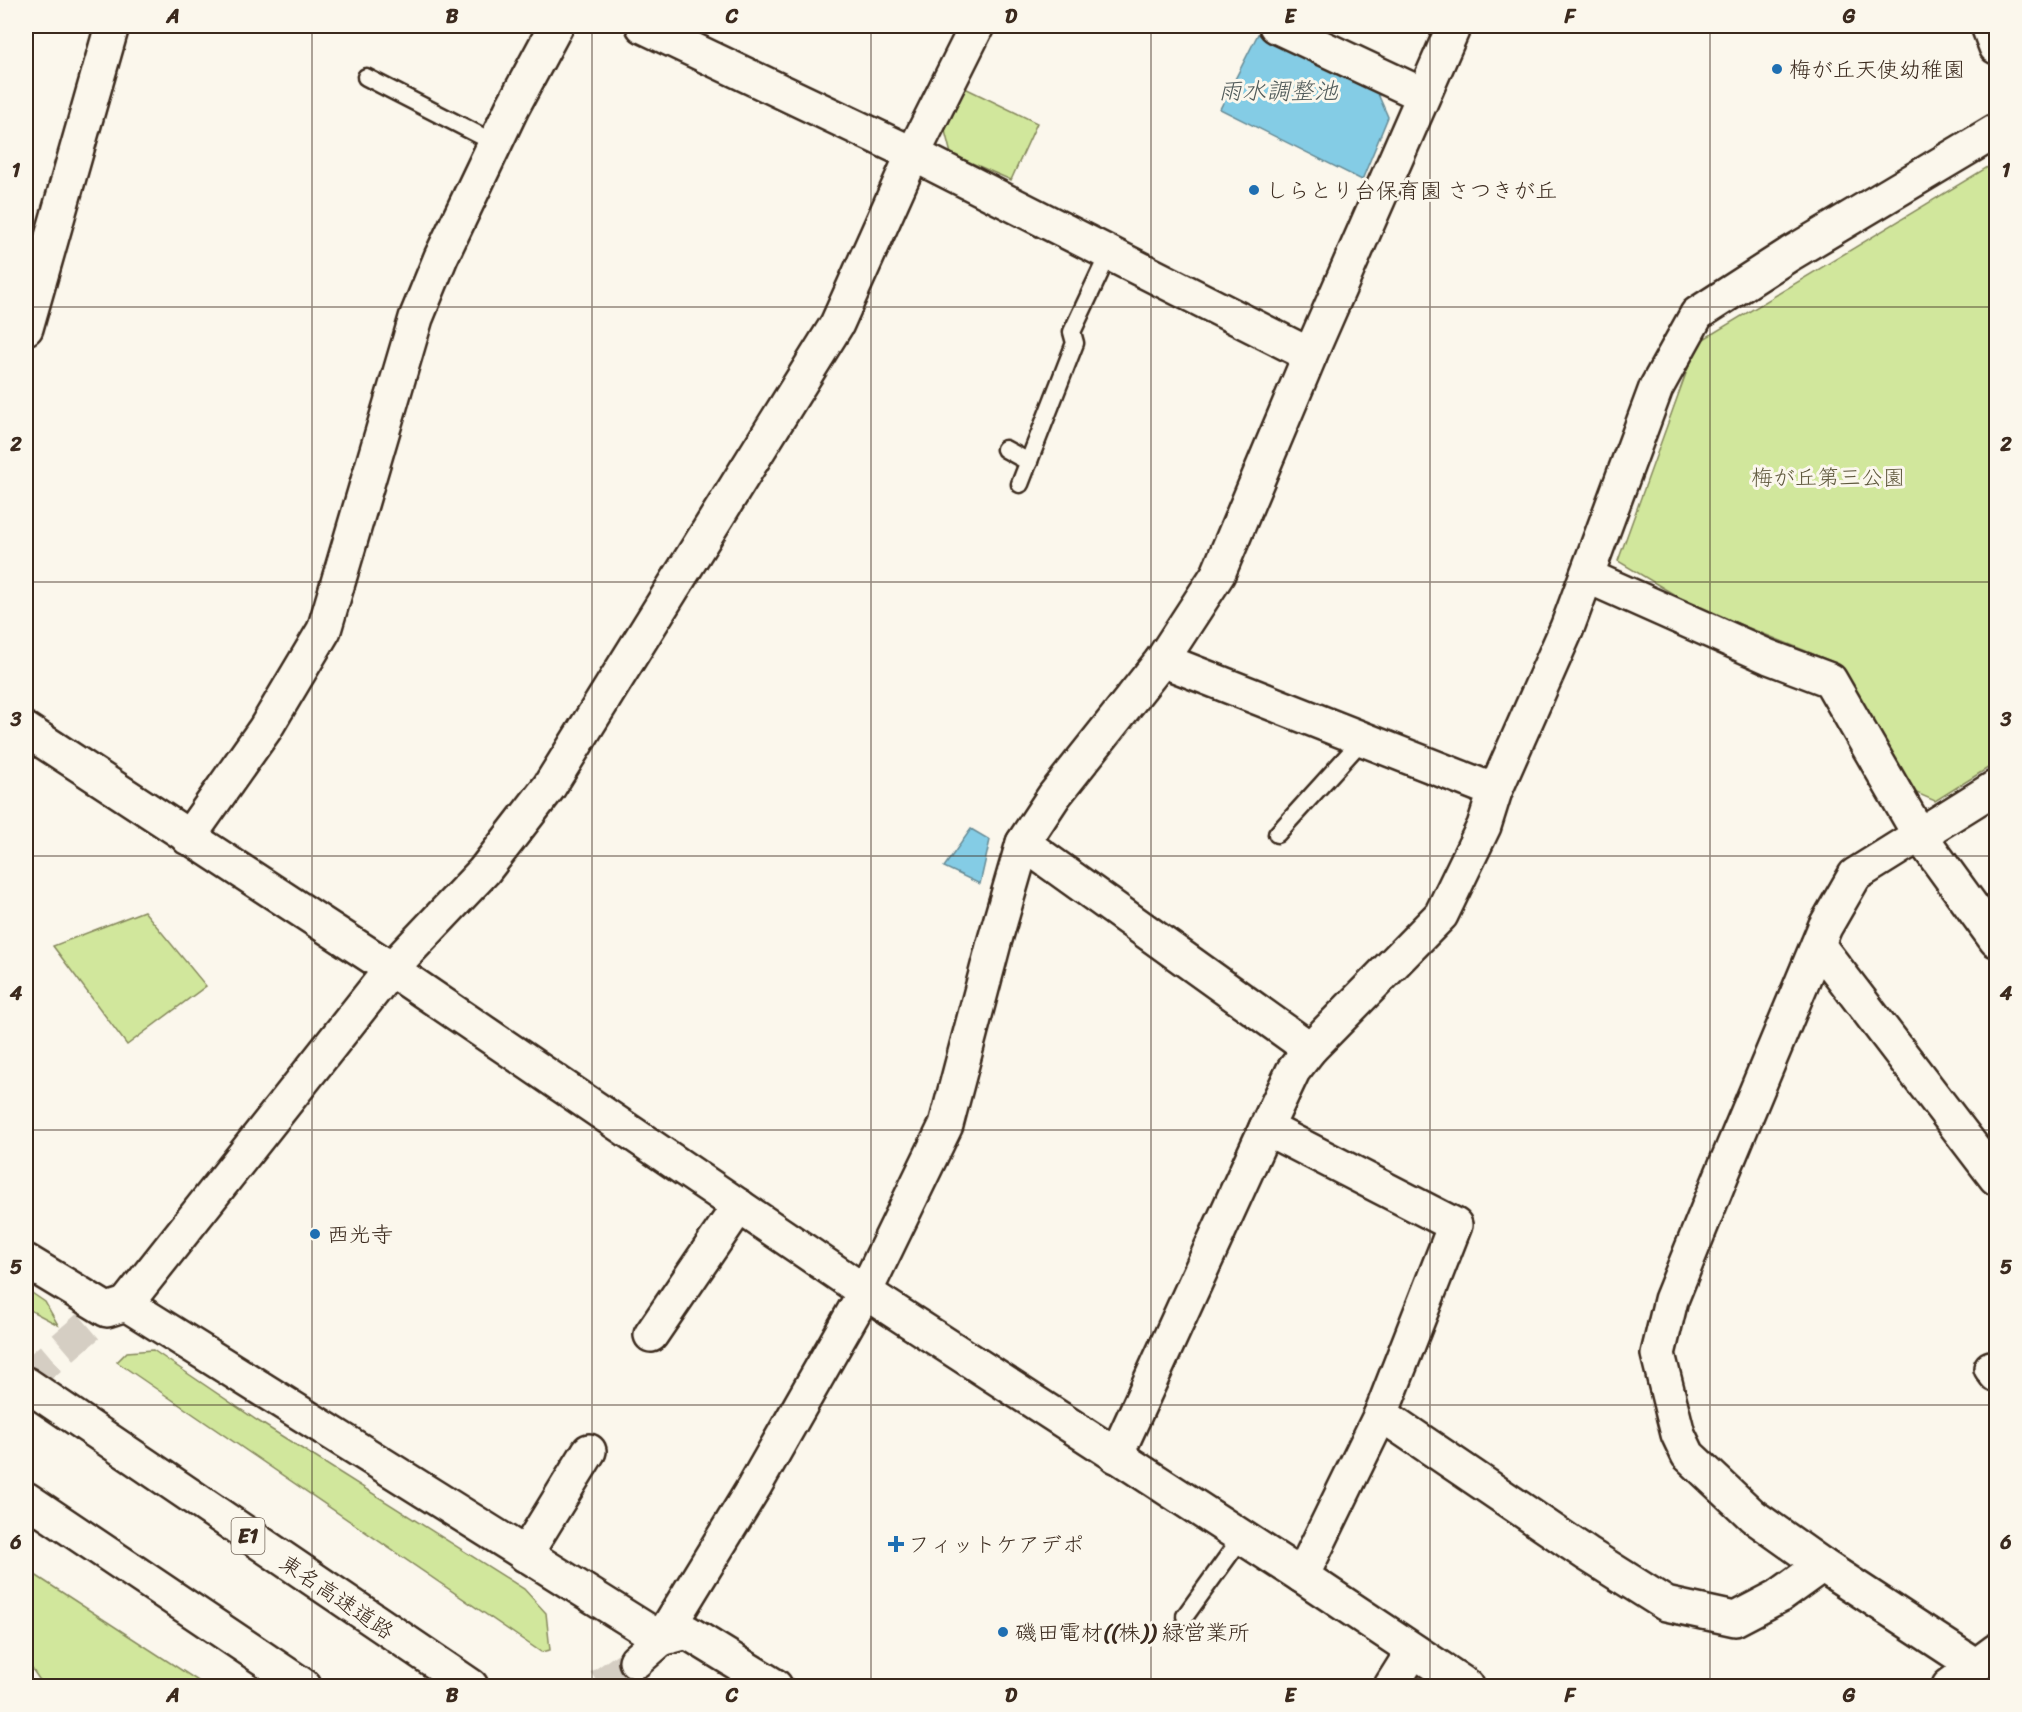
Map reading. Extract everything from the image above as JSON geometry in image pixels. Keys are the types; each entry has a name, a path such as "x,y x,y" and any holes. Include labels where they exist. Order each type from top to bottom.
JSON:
{"main road":[{"path":"26,328 111,26"},
{"path":"188,838 265,729 324,630 416,318 441,257 495,143 556,26"},
{"path":"643,26 913,154 1310,354"},
{"path":"26,1262 107,1310 126,1304 391,969 484,871 549,787 837,324 913,154 977,26"},
{"path":"1276,26 1423,95"},
{"path":"636,1662 661,1639 754,1487 865,1292 946,1125 1023,843 1054,796 1162,660 1218,574 1310,354 1454,26"},
{"path":"1988,26 1996,47"},
{"path":"1116,1456 1293,1071 1310,1049 1441,915 1484,826 1495,791 1567,628 1656,388 1697,314 1790,254 1996,131"},
{"path":"1587,576 1769,657 1830,680 1919,834 1996,940"},
{"path":"1162,660 1495,791"},
{"path":"26,730 391,969 865,1292 1467,1686"},
{"path":"1949,1686 1986,1658 1822,1565 1753,1516 1688,1455 1678,1434 1658,1354 1671,1300 1825,927 1855,875 1996,787"},
{"path":"1023,843 1310,1049"},
{"path":"1818,945 1996,1178"},
{"path":"1266,1128 1455,1225 1381,1414 1302,1576"},
{"path":"651,1335 739,1206"},
{"path":"126,1304 661,1639 687,1632 775,1686"},
{"name":"東名高速道路","path":"26,1384 471,1686"},
{"path":"1381,1414 1587,1554 1666,1604 1735,1618 1779,1596 1822,1565"},
{"path":"525,1555 589,1451"},
{"path":"26,1499 304,1686"},
{"path":"1391,1686 1413,1651"}],"lane":[{"path":"366,77 495,143"},
{"path":"1020,484 1075,343 1072,332 1109,253"},
{"path":"1005,449 1029,462"},
{"path":"1277,834 1363,739"},
{"path":"1185,1616 1242,1537"}],"green space":[{"path":"965,88 1037,123 1011,180 951,154 945,131"},
{"name":"梅が丘第三公園","path":"1996,162 1996,763 1935,801 1905,788 1838,664 1690,604 1618,561 1697,343"},
{"path":"144,911 206,986 127,1045 53,946"},
{"path":"26,1289 45,1302 58,1325 26,1308"},
{"path":"153,1350 258,1421 524,1589 546,1613 550,1650 541,1652 117,1362 127,1352"},
{"path":"26,1569 206,1686 48,1686 39,1679 26,1660"}],"water":[{"name":"雨水調整池","path":"1258,34 1378,94 1388,117 1362,180 1220,109"},
{"path":"971,829 990,840 980,884 944,867"}],"tunnel":[{"path":"26,1379 107,1310"},
{"path":"600,1686 636,1661"}],"place":[{"name":"梅が丘天使幼稚園","path":"1777,69"},
{"name":"しらとり台保育園 さつきが丘","path":"1254,190"},
{"name":"西光寺","path":"315,1234"},
{"name":"フィットケアデポ","path":"896,1544"},
{"name":"磯田電材((株)) 緑営業所","path":"1003,1632"}]}
